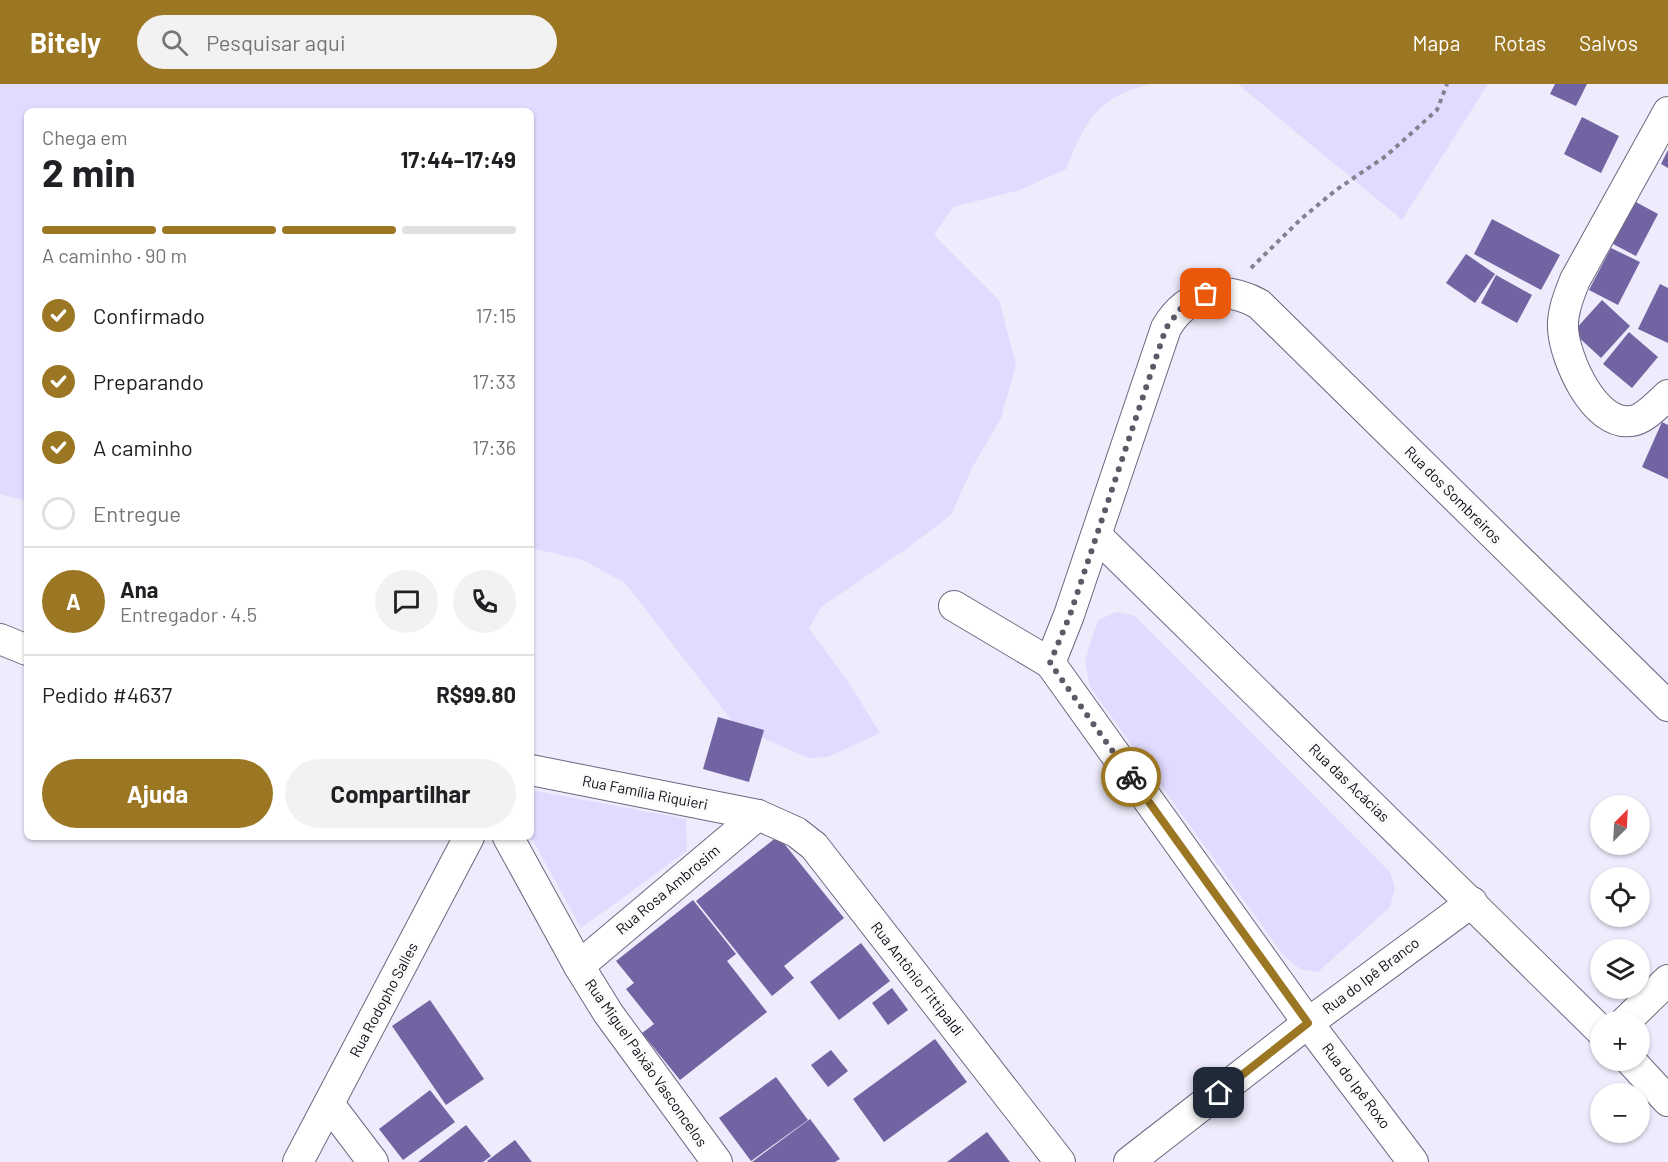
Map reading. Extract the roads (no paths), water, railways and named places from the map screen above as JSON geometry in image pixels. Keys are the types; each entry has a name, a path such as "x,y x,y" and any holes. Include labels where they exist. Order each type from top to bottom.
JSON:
{"street":[{"path":"1668,112 1575,280 1566,301 1563,327 1572,365 1595,405 1620,421 1633,422 1668,394"},
{"name":"Rua dos Sombreiros","path":"1097,536 1166,328 1173,316 1193,299 1219,292 1233,293 1259,304 1668,706"},
{"path":"954,606 1050,663 1097,536"},
{"name":"Rua das Acácias","path":"1097,536 1590,1020"},
{"path":"0,639 24,649"},
{"name":"Rua do Ipê Roxo","path":"1050,663 1308,1023 1413,1162"},
{"name":"Rua Família Riquieri","path":"534,771 758,815"},
{"name":"Rua Rosa Ambrosim","path":"579,966 758,815"},
{"name":"Rua Antônio Fittipaldi","path":"758,815 796,832 814,846 1060,1162"},
{"name":"Rua Rodopho Salles","path":"298,1162 467,840"},
{"name":"Rua Miguel Paixão Vasconcelos","path":"510,840 579,966 608,1013 717,1162"},
{"name":"Rua do Ipê Branco","path":"1129,1162 1308,1023 1472,902"},
{"path":"1636,1011 1668,980"},
{"path":"1640,1071 1668,1101"},
{"path":"329,1104 373,1162"}]}
